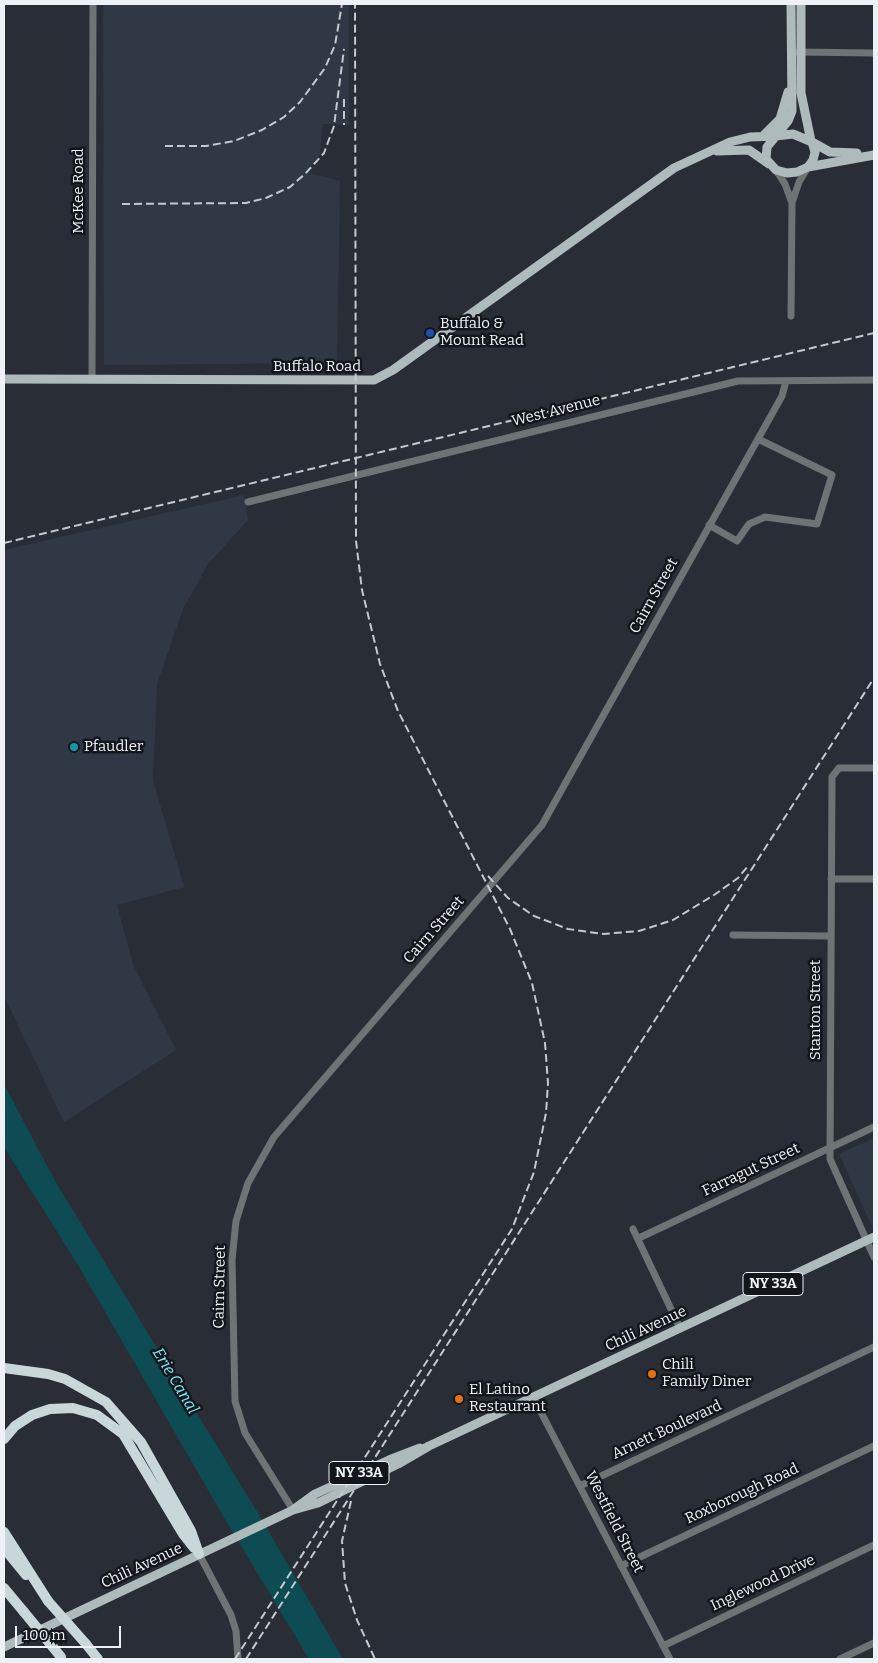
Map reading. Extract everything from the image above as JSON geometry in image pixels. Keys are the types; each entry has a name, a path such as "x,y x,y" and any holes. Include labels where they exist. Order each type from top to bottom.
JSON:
{"highway":[{"path":"4,1368 48,1374 65,1379 106,1402 141,1442 191,1531 199,1554"},
{"path":"4,1439 15,1426 32,1415 50,1409 73,1408 98,1415 112,1424 131,1445 183,1534 199,1554"},
{"path":"4,1532 48,1601"},
{"path":"4,1548 98,1659"},
{"path":"4,1588 62,1658"}],"main road":[{"path":"791,4 802,101 814,156 807,168"},
{"path":"763,136 773,127 782,113 796,52 801,4"},
{"path":"790,80 792,110 788,121 766,151 772,167 792,173 807,168 874,155"},
{"path":"776,136 793,134 812,141 830,152 874,155"},
{"name":"Buffalo Road","path":"4,379 366,381 380,378 626,204 666,172 730,142 763,136 776,136"},
{"name":"Buffalo Road","path":"709,151 743,149 753,152 772,167"},
{"name":"Chili Avenue","path":"4,1647 293,1510 311,1496 372,1467 430,1446 870,1239"}],"street":[{"name":"McKee Road","path":"92,379 93,4"},
{"path":"796,52 874,53"},
{"path":"772,167 786,184 792,203"},
{"path":"791,316 792,203 799,182 807,168"},
{"name":"Cairn Street","path":"293,1510 246,1433 235,1401 232,1260 236,1222 248,1183 274,1137 542,825 782,396 786,380"},
{"name":"West Avenue","path":"248,502 704,389 744,381 874,380"},
{"path":"710,525 737,541 749,524 764,517 817,524 832,475 758,438"},
{"name":"Stanton Street","path":"874,768 844,768 834,772 832,777 830,879 831,1165 870,1239 874,1257"},
{"path":"830,879 874,879"},
{"path":"733,934 830,936"},
{"name":"Farragut Street","path":"639,1238 874,1127"},
{"path":"633,1229 639,1238 680,1328"},
{"name":"Arnett Boulevard","path":"580,1486 874,1347"},
{"name":"Westfield Street","path":"533,1397 670,1659"},
{"name":"Roxborough Road","path":"621,1566 874,1446"},
{"name":"Inglewood Drive","path":"663,1646 874,1545"},
{"path":"199,1554 232,1615 238,1659"},
{"path":"840,1659 874,1643"}],"shaded area":[{"path":"103,4 349,4 349,125 323,124 320,154 306,172 340,181 337,363 104,365"},
{"path":"244,495 248,520 208,564 183,609 157,684 153,780 184,887 117,905 133,965 176,1050 64,1122 4,996 4,550"},
{"path":"874,1138 874,1224 872,1226 839,1154"}],"water":[{"name":"Erie Canal","path":"4,1084 55,1181 256,1510 343,1659 309,1659 226,1521 78,1265 9,1155 4,1146"}],"railway":[{"path":"165,146 206,146 234,141 262,130 284,117 300,102 325,68 335,45 342,4"},
{"path":"235,1659 512,1229 534,1172 546,1113 548,1083 545,1043 532,983 510,929 398,711 380,664 362,590 356,541 355,4"},
{"path":"122,204 246,203 266,198 290,187 324,153 334,126 344,49"},
{"path":"344,99 344,125"},
{"path":"4,543 874,333"},
{"path":"246,1659 874,678"},
{"path":"488,876 508,898 534,916 568,929 603,934 639,931 673,920 738,878 748,866"},
{"path":"351,1501 342,1541 345,1583 357,1620 375,1659"}],"place":[{"name":"Buffalo & Mount Read","path":"430,333"},
{"name":"Pfaudler","path":"74,747"},
{"name":"Chili Family Diner","path":"652,1374"},
{"name":"El Latino Restaurant","path":"459,1399"}]}
